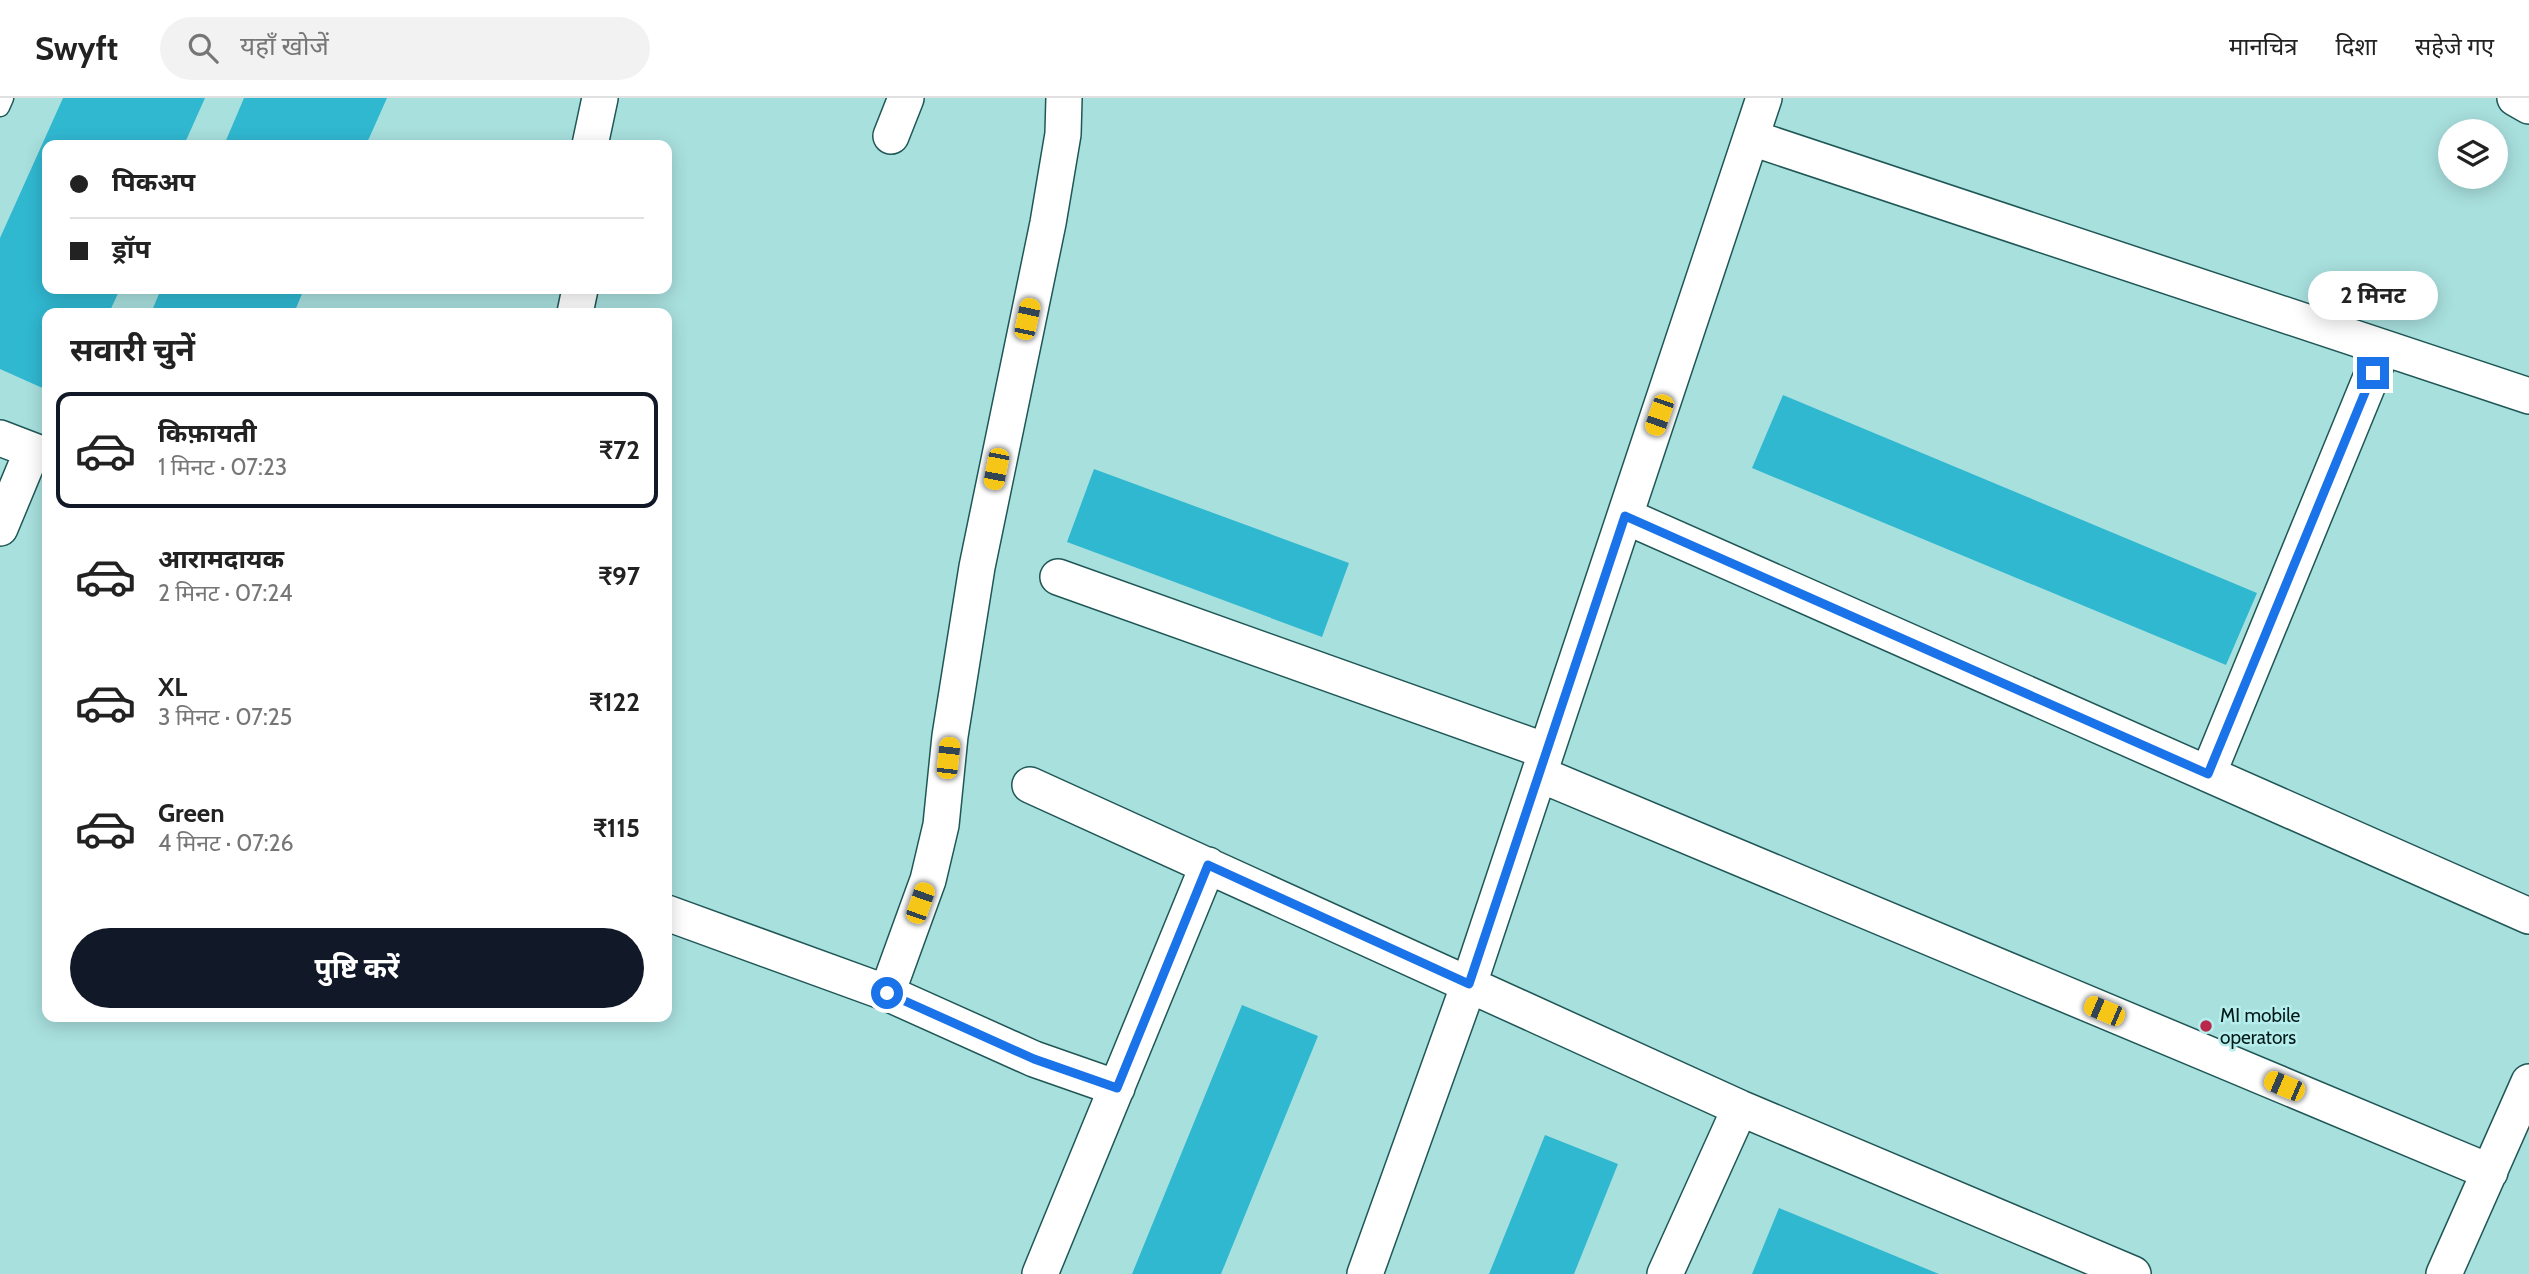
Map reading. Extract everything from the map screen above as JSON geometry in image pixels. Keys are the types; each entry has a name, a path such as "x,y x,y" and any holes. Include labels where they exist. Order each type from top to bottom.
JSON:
{"street":[{"path":"591,140 600,98"},
{"path":"891,136 906,98"},
{"path":"887,993 928,880 941,825 950,736 977,567 1048,223 1063,134 1064,98"},
{"path":"1365,1274 1469,984 1764,98"},
{"path":"2515,98 2529,106"},
{"path":"1752,138 2529,396"},
{"path":"2208,774 2384,348"},
{"path":"0,438 40,454 0,528"},
{"path":"1625,516 2529,916"},
{"path":"1058,577 1543,763 2490,1172"},
{"path":"1030,785 1740,1108 2133,1274"},
{"path":"1040,1274 1208,865"},
{"path":"672,916 887,993 1034,1059 1117,1088"},
{"path":"2444,1274 2529,1082"},
{"path":"1665,1274 1740,1108"}],"lane":[{"path":"0,107 4,98"}],"building":[{"path":"63,98 205,98 186,140 44,140"},
{"path":"244,98 387,98 368,140 226,140"},
{"path":"42,145 42,294 118,294 111,308 42,308 42,388 0,369 0,238"},
{"path":"159,294 302,294 296,308 153,308"},
{"path":"1783,395 2257,593 2226,665 1752,468"},
{"path":"1094,469 1349,563 1322,637 1067,542"},
{"path":"1242,1005 1318,1036 1221,1274 1132,1274"},
{"path":"1545,1135 1618,1164 1574,1274 1489,1274"},
{"path":"1779,1208 1939,1274 1752,1274"}],"place":[{"name":"MI mobile operators","path":"2206,1026"}],"route":[{"path":"887,993 1034,1059 1117,1088 1208,865 1469,984 1625,516 2208,774 2373,373"}]}
